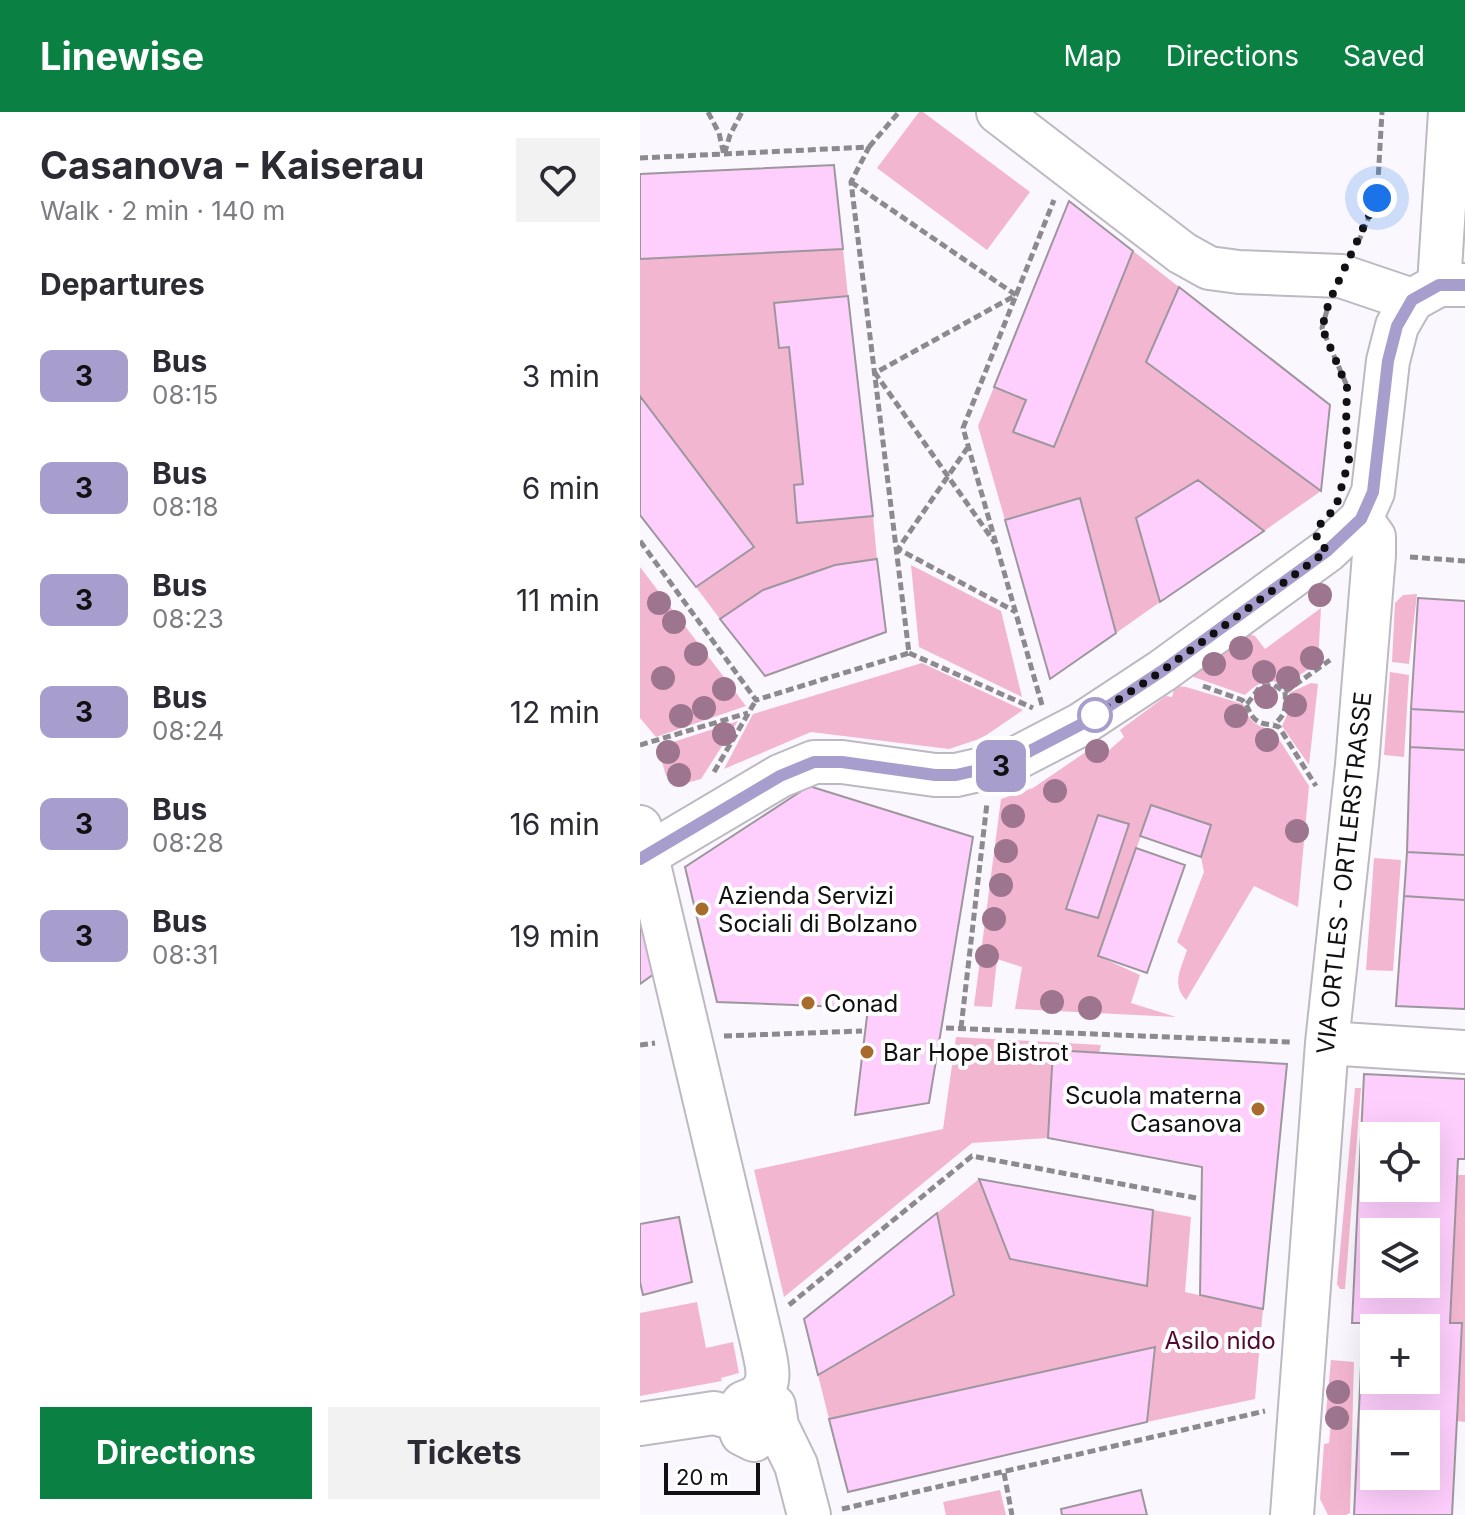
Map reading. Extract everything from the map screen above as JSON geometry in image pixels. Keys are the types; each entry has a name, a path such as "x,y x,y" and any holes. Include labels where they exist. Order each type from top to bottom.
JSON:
{"street":[{"path":"998,112 1182,253 1209,268 1341,276 1439,290 1450,112"},
{"name":"VIA ORTLES - ORTLERSTRASSE","path":"1292,1515 1327,1043 1357,765 1369,599 1368,537 1388,361 1397,326 1439,290"},
{"path":"756,1414 768,1380 762,1342 643,846 780,776 814,762 842,762 935,775 956,775 1005,764 1080,725 1162,671 1327,551 1368,537"},
{"path":"1327,1043 1465,1052"},
{"path":"640,1424 714,1413 756,1414"},
{"path":"756,1414 796,1465 821,1513"}],"path":[{"path":"708,112 719,133 724,155"},
{"path":"724,155 742,112"},
{"path":"899,112 869,147 851,182 909,653"},
{"path":"1347,400 1347,387 1322,328 1329,302 1377,198 1382,112"},
{"path":"640,158 869,147"},
{"path":"707,785 756,700 909,653 1044,713 963,428 1068,165"},
{"path":"851,182 1016,295"},
{"path":"875,373 1016,295"},
{"path":"875,373 998,547"},
{"path":"898,549 969,446"},
{"path":"1368,537 1465,561"},
{"path":"640,541 756,700"},
{"path":"898,549 1016,612"},
{"path":"1285,692 1334,657"},
{"path":"1162,671 1242,700 1252,717 1262,724 1279,727 1321,794"},
{"path":"1247,704 1260,687 1274,685 1285,692"},
{"path":"1274,724 1283,718 1285,692"},
{"path":"640,745 748,713"},
{"path":"961,1028 991,769"},
{"path":"946,1028 1327,1043"},
{"path":"691,1037 862,1031"},
{"path":"784,1309 972,1156 1196,1198"},
{"path":"821,1513 1269,1410"},
{"path":"1004,1473 1012,1515"}],"green space":[{"path":"919,112 1030,192 987,250 877,168"},
{"path":"843,249 848,296 774,303 779,348 789,347 803,484 794,486 797,522 873,516 877,559 835,565 763,590 720,619 696,587 754,547 640,396 640,259"},
{"path":"1133,251 1179,287 1146,362 1321,491 1264,531 1198,480 1136,518 1160,602 1116,633 1080,498 1005,520 978,426 994,387 1026,400 1054,447"},
{"path":"911,565 1001,611 1022,697 919,647"},
{"path":"640,567 746,706 656,737 640,718"},
{"path":"1417,594 1409,664 1392,662 1395,603 1403,595"},
{"path":"1321,608 1318,662 1286,685 1264,682 1245,695 1188,675 1249,634 1255,636 1265,649"},
{"path":"922,663 1023,710 982,738 949,749 811,732 724,769 753,714"},
{"path":"1390,672 1409,675 1404,757 1384,755"},
{"path":"1311,683 1318,684 1309,765 1282,726 1292,704 1289,693"},
{"path":"1175,686 1243,704 1254,722 1273,730 1309,786 1298,907 1254,886 1186,1000 1178,982 1187,950 1177,942 1204,872 1201,857 1211,825 1152,805 1098,956 1140,975 1131,1003 1176,1017 1015,1009 1022,967 997,959 992,1007 974,1006 1001,799 1033,788 1099,743 1106,753 1124,737 1120,730 1166,696 1172,697"},
{"path":"738,721 701,779 683,784 666,776 658,747"},
{"path":"1374,858 1401,860 1393,971 1366,970"},
{"path":"956,1037 1101,1045 1099,1053 1054,1050 1048,1138 972,1143 784,1297 754,1170 943,1129"},
{"path":"1355,1088 1361,1088 1345,1289 1340,1289 1337,1284"},
{"path":"1457,1175 1465,1175 1465,1422 1457,1421 1461,1323 1450,1323"},
{"name":"Asilo nido","path":"979,1179 1011,1260 1147,1286 1153,1210 1191,1217 1185,1292 1263,1309 1255,1399 1147,1422 1154,1347 829,1419 818,1375 954,1296 937,1213"},
{"path":"697,1302 706,1348 733,1342 739,1373 721,1378 722,1381 640,1396 640,1313"},
{"path":"1331,1360 1354,1362 1350,1513 1346,1515 1328,1515 1320,1499 1324,1444 1329,1443 1332,1411 1326,1411"},
{"path":"1000,1490 1006,1515 946,1515 943,1502"}],"building":[{"path":"834,165 843,249 640,259 640,174"},
{"path":"1069,201 1133,251 1054,447 1013,432 1026,400 994,387"},
{"path":"1179,287 1330,405 1321,491 1146,362"},
{"path":"848,296 873,516 797,523 794,485 803,484 789,347 779,348 774,303"},
{"path":"640,396 754,547 696,587 640,515"},
{"path":"1198,480 1264,531 1160,602 1136,518"},
{"path":"1080,498 1116,633 1050,679 1005,520"},
{"path":"877,559 886,632 765,676 720,619 763,590 835,565"},
{"path":"1418,598 1465,601 1465,712 1411,709"},
{"path":"1411,709 1465,712 1465,750 1410,747"},
{"path":"1410,747 1465,750 1465,855 1407,852"},
{"path":"809,786 973,837 929,1103 855,1115 868,1008 717,1002 685,867"},
{"path":"1151,805 1211,825 1201,857 1140,836"},
{"path":"1098,815 1129,824 1098,918 1066,909"},
{"path":"1136,848 1185,865 1147,973 1098,956"},
{"path":"1407,852 1465,855 1465,900 1404,896"},
{"path":"1404,896 1465,900 1465,1009 1396,1006"},
{"path":"640,907 658,971 640,984"},
{"path":"1053,1050 1287,1064 1263,1309 1200,1295 1202,1167 1048,1138"},
{"path":"1364,1074 1465,1079 1465,1159 1458,1159 1450,1323 1462,1323 1452,1515 1354,1515 1360,1387 1360,1394 1440,1394 1440,1314 1360,1314 1360,1323 1352,1323 1360,1157 1360,1202 1440,1202 1440,1122 1362,1122"},
{"path":"979,1179 1153,1210 1147,1286 1010,1259"},
{"path":"937,1213 954,1295 818,1375 804,1319"},
{"path":"679,1217 692,1282 643,1295 640,1282 640,1224"},
{"path":"1155,1347 1147,1422 848,1492 829,1419"},
{"path":"1141,1490 1147,1515 1062,1515 1061,1509"}],"bus line":[{"name":"3","path":"640,859 780,776 814,762 842,762 935,775 956,775 1005,764 1080,725 1162,671 1327,551 1361,519 1373,492 1388,361 1397,326 1412,300 1439,285 1465,285"}],"place":[{"name":"Azienda Servizi Sociali di Bolzano","path":"702,909"},
{"name":"Conad","path":"808,1003"},
{"name":"Bar Hope Bistrot","path":"867,1052"},
{"name":"Scuola materna Casanova","path":"1258,1109"}],"route":[{"path":"1095,715 1162,671 1327,551 1317,539 1316,529 1336,507 1349,460 1347,387 1322,328 1329,302 1377,198"}]}
